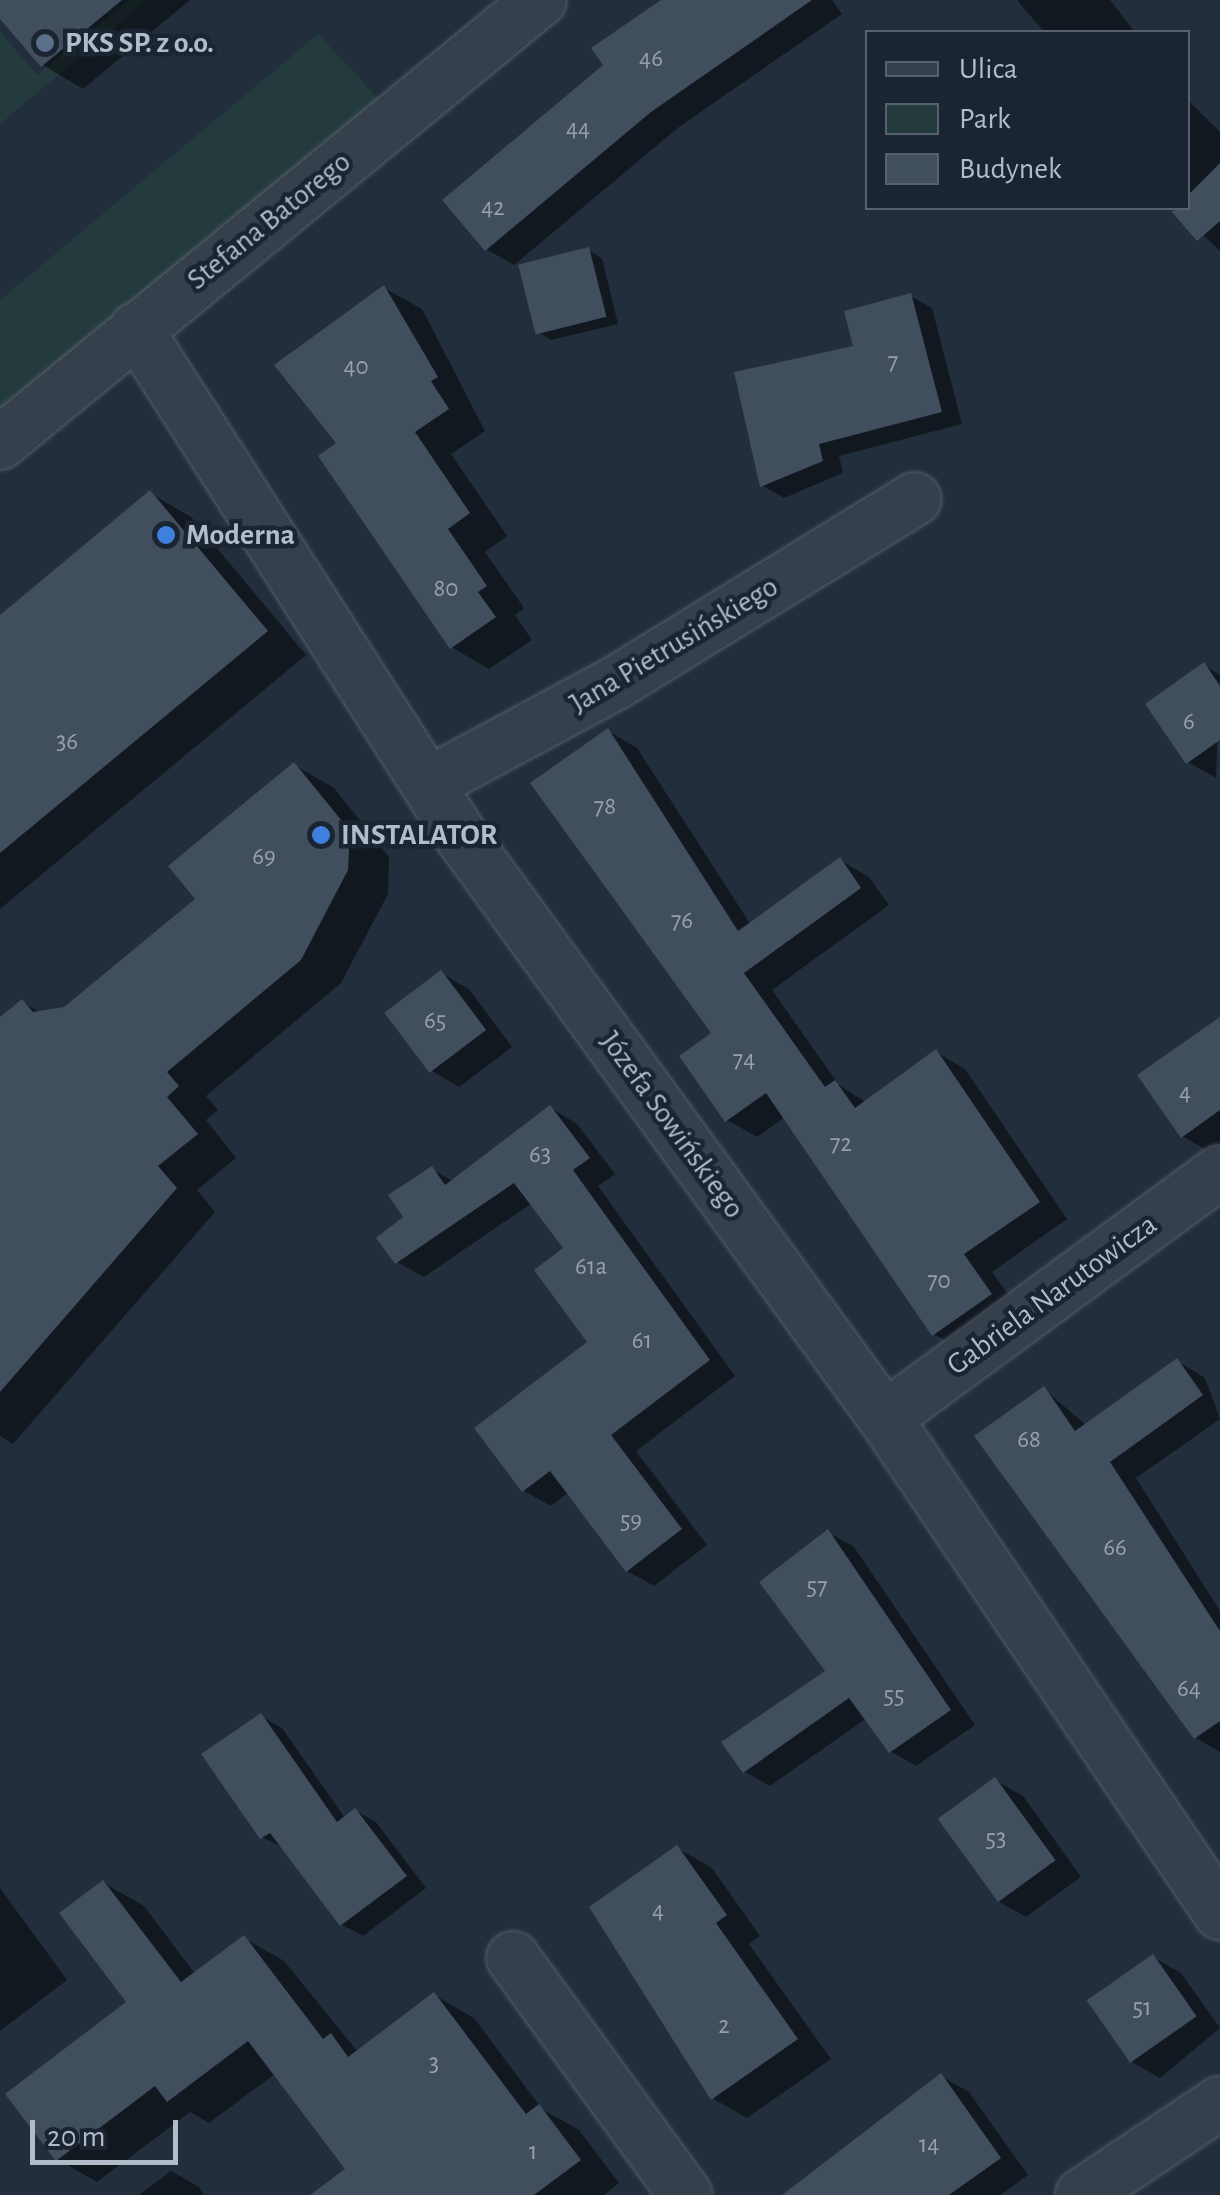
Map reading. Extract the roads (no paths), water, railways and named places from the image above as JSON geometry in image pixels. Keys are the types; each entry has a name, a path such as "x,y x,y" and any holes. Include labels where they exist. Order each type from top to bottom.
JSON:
{"street":[{"name":"Stefana Batorego","path":"0,443 540,0"},
{"name":"Józefa Sowińskiego","path":"136,330 428,784 885,1418 1220,1913"},
{"name":"Jana Pietrusińskiego","path":"428,784 614,684 915,499"},
{"name":"Gabriela Narutowicza","path":"885,1418 1220,1172"},
{"path":"513,1958 686,2195"},
{"path":"1082,2195 1220,2103"}],"place":[{"name":"PKS SP. z o.o.","path":"45,43"},
{"name":"Moderna","path":"166,535"},
{"name":"INSTALATOR","path":"321,835"}]}
